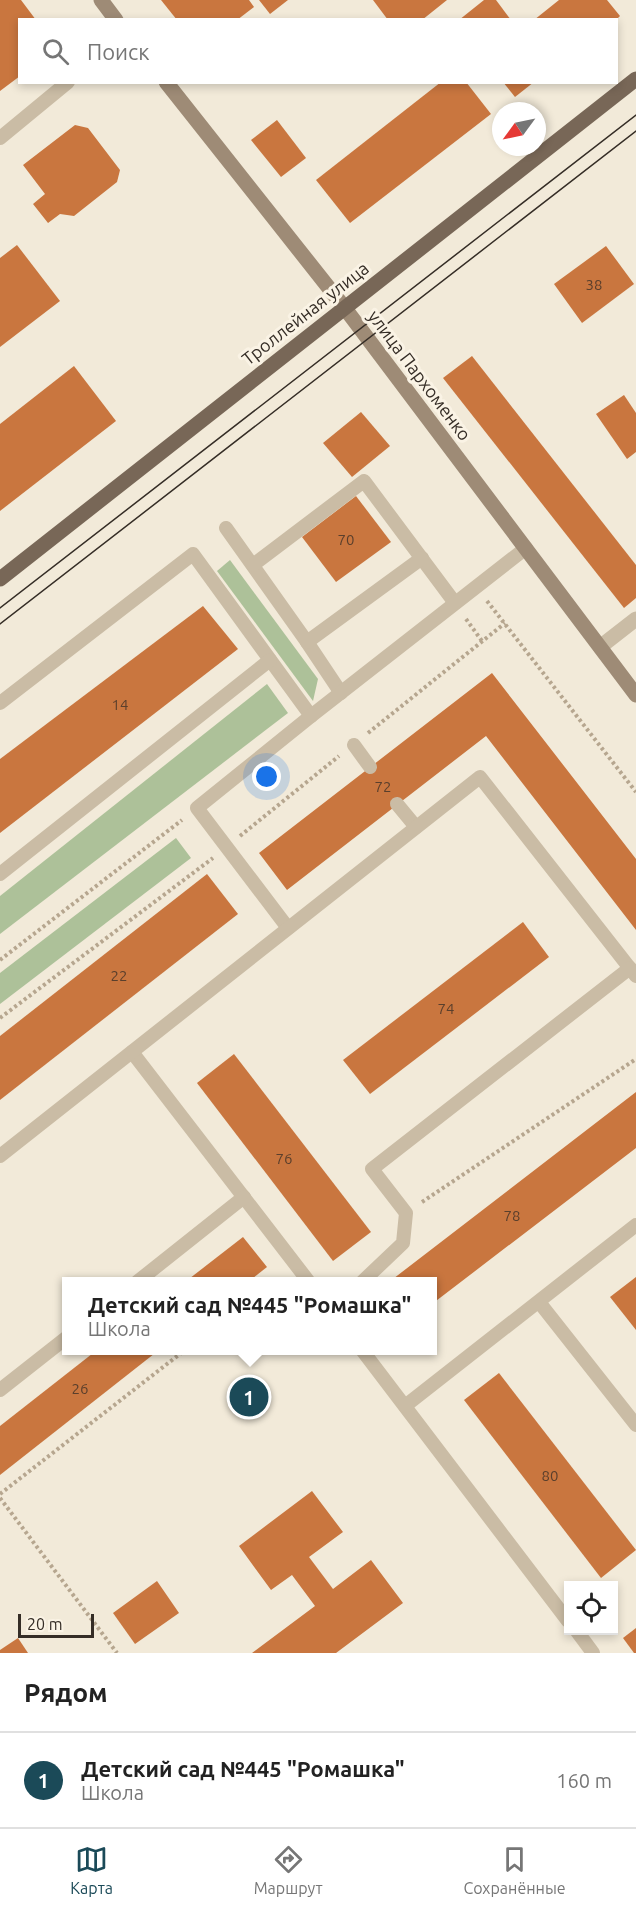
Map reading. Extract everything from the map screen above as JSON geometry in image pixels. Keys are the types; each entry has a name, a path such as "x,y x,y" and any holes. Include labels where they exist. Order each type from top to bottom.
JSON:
{"main road":[{"name":"Троллейная улица","path":"0,579 344,307 635,82"}],"street":[{"path":"101,0 114,18"},
{"name":"улица Пархоменко","path":"168,84 344,307 636,695"},
{"path":"600,647 636,619"}],"lane":[{"path":"0,138 66,84"},
{"path":"253,565 364,481 455,603"},
{"path":"226,528 341,693"},
{"path":"288,928 197,808 526,548"},
{"path":"0,703 193,554 311,716"},
{"path":"307,642 422,558"},
{"path":"0,874 270,660"},
{"path":"354,745 370,767"},
{"path":"0,1156 480,777 633,972 372,1169 406,1213 403,1243 366,1277"},
{"path":"397,804 416,827"},
{"path":"132,1052 306,1277"},
{"path":"142,1277 244,1197"},
{"path":"405,1406 636,1225"},
{"path":"539,1302 636,1425"},
{"path":"0,1390 62,1341"},
{"path":"366,1355 564,1616"},
{"path":"579,1635 592,1653"}],"path":[{"path":"476,586 636,792"},
{"path":"455,603 482,641"},
{"path":"0,1017 227,847 505,623"},
{"path":"0,960 197,808"},
{"path":"406,1213 636,1059"},
{"path":"117,1653 0,1496 179,1355"}],"green space":[{"path":"230,560 318,679 313,701 217,571"},
{"path":"267,684 288,713 0,934 0,896"},
{"path":"176,838 191,858 0,1004 0,973"}],"building":[{"path":"0,0 21,0 34,18 18,18 18,78 0,91"},
{"path":"161,0 249,0 254,7 240,18 175,18"},
{"path":"259,0 288,0 270,14"},
{"path":"373,0 447,0 424,18 386,18"},
{"path":"484,0 496,0 510,18 462,18"},
{"path":"559,0 607,0 620,16 618,18 536,18"},
{"path":"438,84 468,84 491,114 350,223 316,180"},
{"path":"505,84 531,84 515,97"},
{"path":"277,120 306,158 281,177 251,140"},
{"path":"75,125 88,128 120,170 117,182 74,216 60,214 48,223 33,204 45,194 23,165"},
{"path":"17,245 60,301 0,347 0,258"},
{"path":"606,246 634,284 582,323 554,284"},
{"path":"472,356 636,565 636,598 624,608 443,378"},
{"path":"74,366 116,421 0,511 0,424"},
{"path":"624,395 636,413 636,452 627,459 596,414"},
{"path":"361,412 390,446 352,477 323,443"},
{"path":"356,496 391,542 336,582 302,537"},
{"path":"203,606 238,649 0,833 0,759"},
{"path":"492,673 636,859 636,930 486,736 287,890 259,853"},
{"path":"207,874 238,914 0,1100 0,1036"},
{"path":"523,922 549,957 370,1094 343,1060"},
{"path":"234,1054 371,1232 333,1261 197,1083"},
{"path":"636,1092 636,1148 437,1300 437,1277 396,1277"},
{"path":"243,1237 267,1267 254,1277 191,1277"},
{"path":"636,1277 636,1330 610,1297"},
{"path":"91,1355 153,1355 0,1475 0,1426"},
{"path":"499,1373 636,1550 601,1578 464,1400"},
{"path":"312,1491 343,1532 309,1557 333,1589 371,1560 403,1603 336,1653 252,1653 315,1606 292,1575 271,1590 239,1546"},
{"path":"157,1581 179,1613 135,1644 113,1613"},
{"path":"636,1628 636,1653 634,1653 623,1638"},
{"path":"18,1638 28,1653 0,1653 0,1650"}],"tram line":[{"path":"0,608 636,115"},
{"path":"0,624 636,131"}],"place":[{"name":"Детский сад №445 \"Ромашка\"","path":"249,1397"}]}
